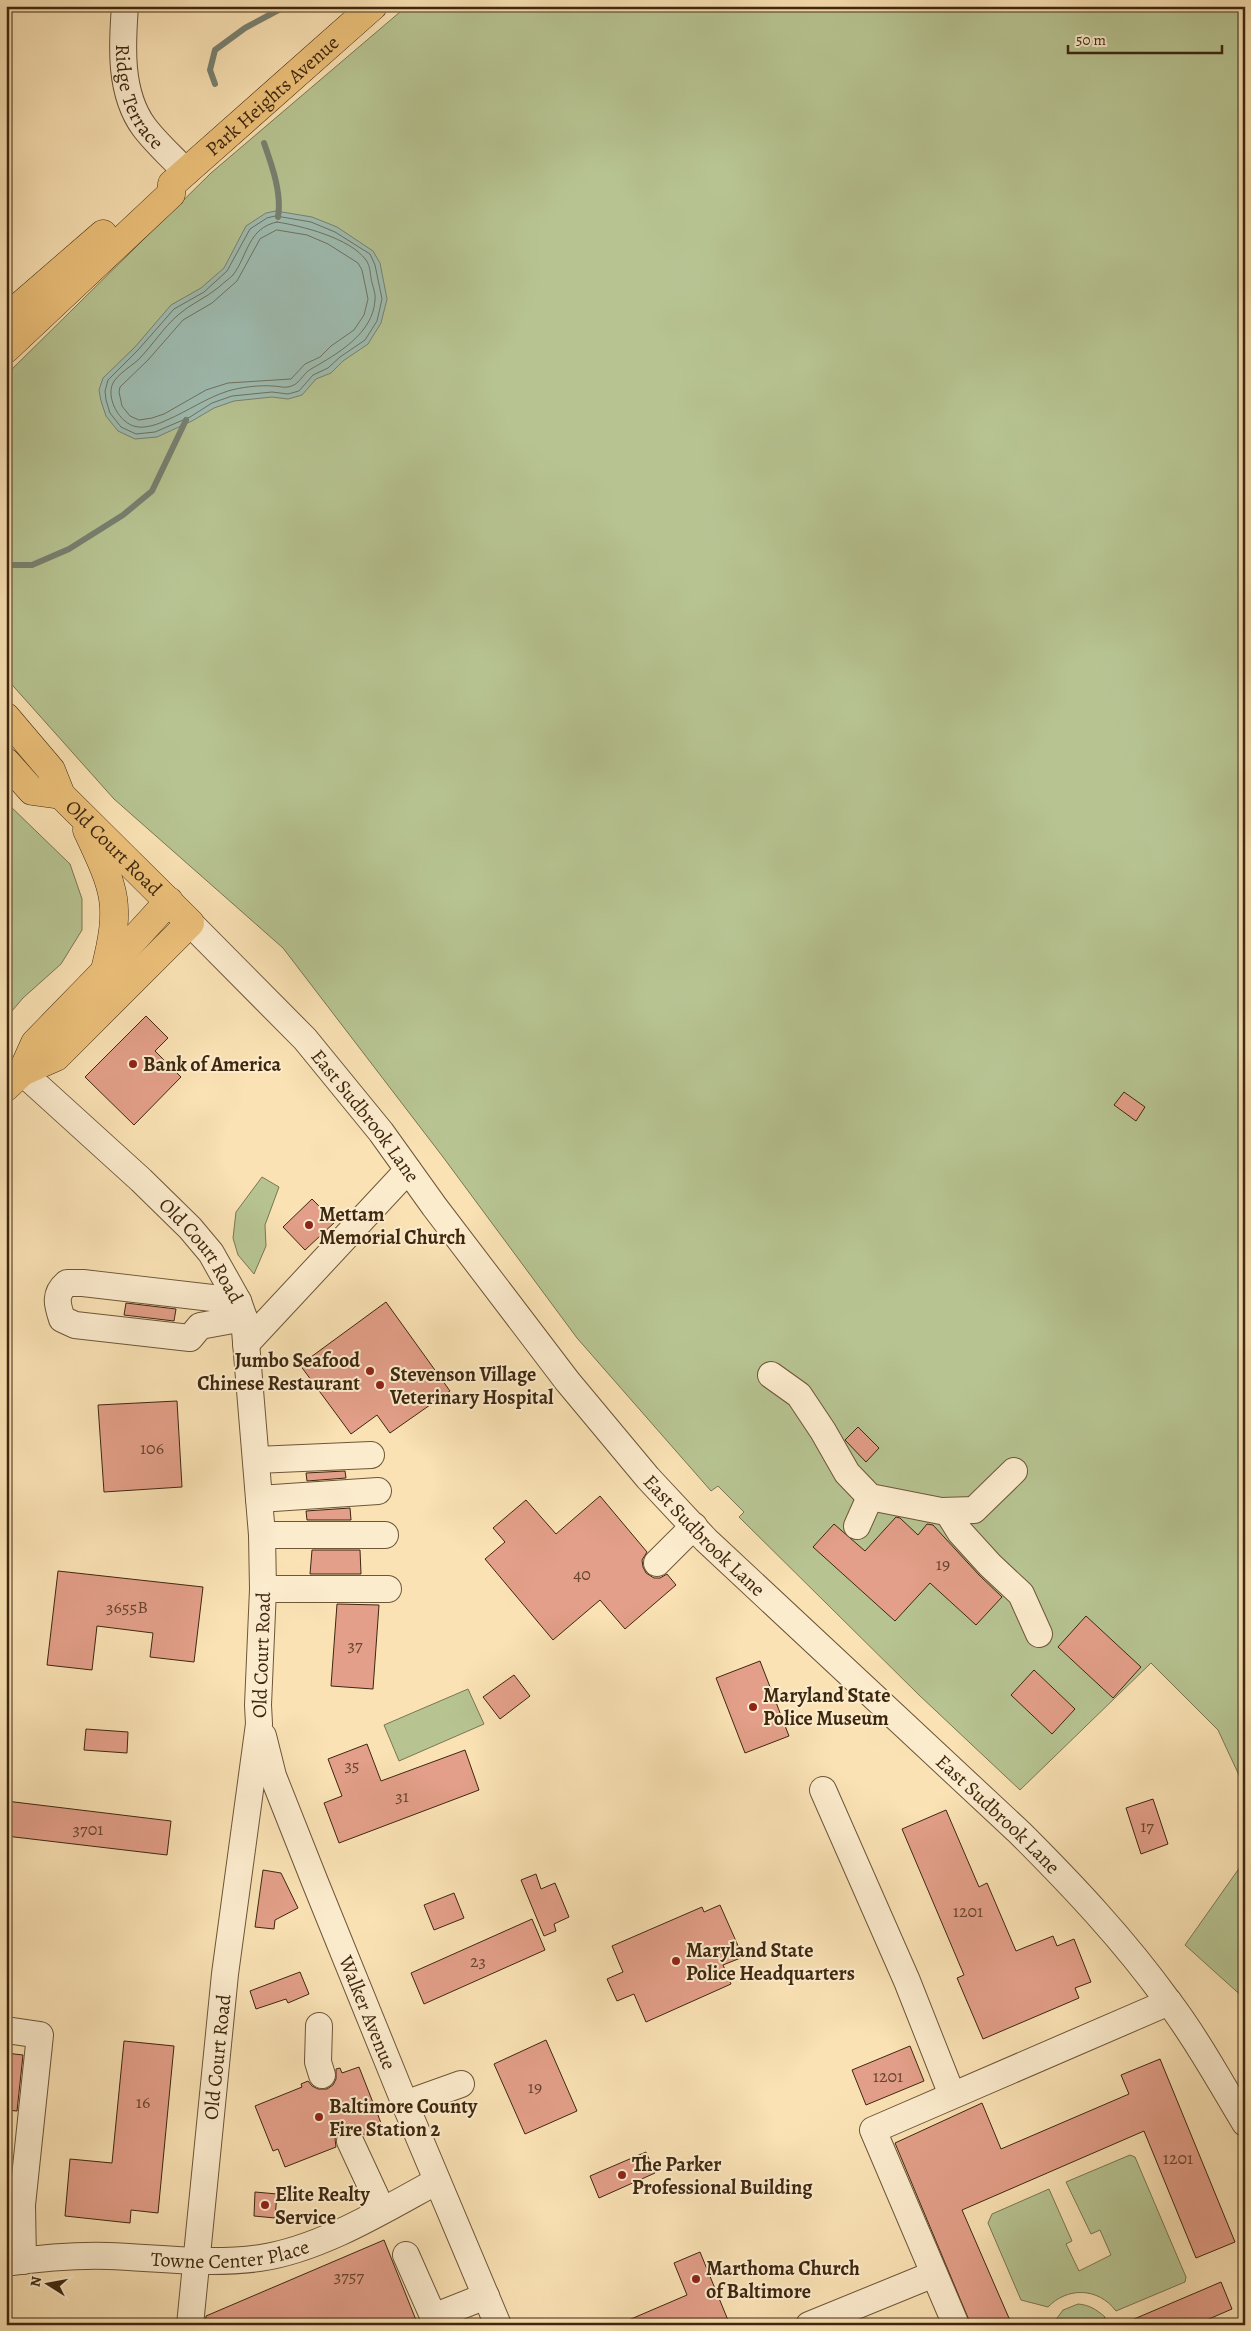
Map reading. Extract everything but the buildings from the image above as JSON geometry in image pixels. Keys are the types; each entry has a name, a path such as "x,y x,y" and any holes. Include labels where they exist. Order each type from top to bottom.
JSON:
{"main road":[{"name":"Park Heights Avenue","path":"6,349 171,194 179,178 373,6"},
{"name":"Park Heights Avenue","path":"6,318 160,183 179,178"},
{"name":"Old Court Road","path":"6,717 51,770 61,795 190,923"},
{"name":"Old Court Road","path":"6,762 32,791 61,795"},
{"path":"80,814 110,879 115,900 113,935 105,972"},
{"name":"Old Court Road","path":"14,1079 35,1043 105,972 169,901"},
{"path":"14,1079 56,1057 190,923"}],"street":[{"name":"Ridge Terrace","path":"125,6 123,54 131,103 143,127 179,178"},
{"name":"East Sudbrook Lane","path":"190,923 305,1040 381,1132 568,1382 648,1478 694,1526 1069,1882 1126,1946 1169,2002 1197,2043 1245,2123"},
{"name":"Old Court Road","path":"14,1079 141,1180 190,1228 211,1253 241,1310 246,1344 262,1535 263,1589 259,1724 225,1974 198,2260 190,2325"},
{"path":"246,1344 408,1170"},
{"path":"67,1283 83,1283 241,1310 200,1326 190,1338 75,1326 62,1319 57,1296 60,1288 67,1283"},
{"path":"771,1375 799,1395 823,1431 847,1473 870,1497 946,1511 974,1510 1014,1471"},
{"path":"256,1460 371,1455"},
{"path":"259,1499 378,1491"},
{"path":"857,1526 870,1497"},
{"path":"946,1511 960,1532 990,1565 1021,1594 1039,1634"},
{"path":"657,1563 694,1526"},
{"path":"262,1535 385,1535"},
{"path":"263,1589 388,1589"},
{"name":"Walker Avenue","path":"259,1724 272,1776 405,2104 498,2325"},
{"path":"823,1790 907,1981 952,2095"},
{"path":"956,2325 872,2130 1169,2002"},
{"path":"320,2026 318,2062 322,2075"},
{"path":"6,2030 40,2035 14,2205 14,2262"},
{"path":"405,2104 461,2084"},
{"path":"350,2141 382,2210"},
{"name":"Towne Center Place","path":"14,2262 51,2256 198,2260 262,2258 290,2250 346,2229 438,2181"},
{"path":"406,2255 435,2321 486,2296"},
{"path":"809,2325 934,2274"}],"green space":[{"path":"407,6 1245,6 1245,1788 1218,1730 1151,1663 1020,1790 919,1695 739,1517 744,1512 718,1486 711,1491 577,1338 443,1157 283,948 114,799 6,678 6,375 211,173"},
{"path":"6,802 70,864 82,899 82,930 61,964 23,998 6,1018"},
{"path":"262,1177 279,1187 265,1225 266,1246 254,1274 238,1255 233,1238 236,1212"},
{"path":"468,1689 484,1724 399,1761 384,1725"},
{"path":"1245,1860 1245,1999 1185,1945"},
{"path":"1130,2155 1135,2157 1186,2277 1185,2282 1116,2311 1100,2297 1082,2292 1064,2296 1048,2307 1021,2300 988,2223 992,2214 1049,2189 1072,2241 1066,2244 1079,2271 1111,2255 1100,2230 1091,2234 1066,2182"},
{"path":"1078,2304 1089,2306 1099,2312 1105,2317 1105,2323 1052,2325 1063,2310"}],"water":[{"path":"276,211 312,217 337,227 373,251 380,263 387,299 381,323 368,344 343,361 331,373 316,379 302,395 288,399 272,397 234,401 214,408 192,421 157,437 135,439 118,431 106,416 101,401 99,390 103,378 135,347 171,305 201,288 224,268 246,226 266,213"}],"waterway":[{"path":"215,84 210,70 215,50 245,28 286,6"},
{"path":"264,143 273,170 279,199 278,217"},
{"path":"6,565 32,565 69,549 123,515 152,491 186,420"}],"place":[{"name":"Bank of America","path":"133,1064"},
{"name":"Mettam Memorial Church","path":"309,1225"},
{"name":"Jumbo Seafood Chinese Restaurant","path":"370,1371"},
{"name":"Stevenson Village Veterinary Hospital","path":"380,1385"},
{"name":"Maryland State Police Museum","path":"753,1707"},
{"name":"Maryland State Police Headquarters","path":"676,1961"},
{"name":"Baltimore County Fire Station 2","path":"319,2117"},
{"name":"The Parker Professional Building","path":"622,2175"},
{"name":"Elite Realty Service","path":"265,2205"},
{"name":"Marthoma Church of Baltimore","path":"696,2279"}]}
